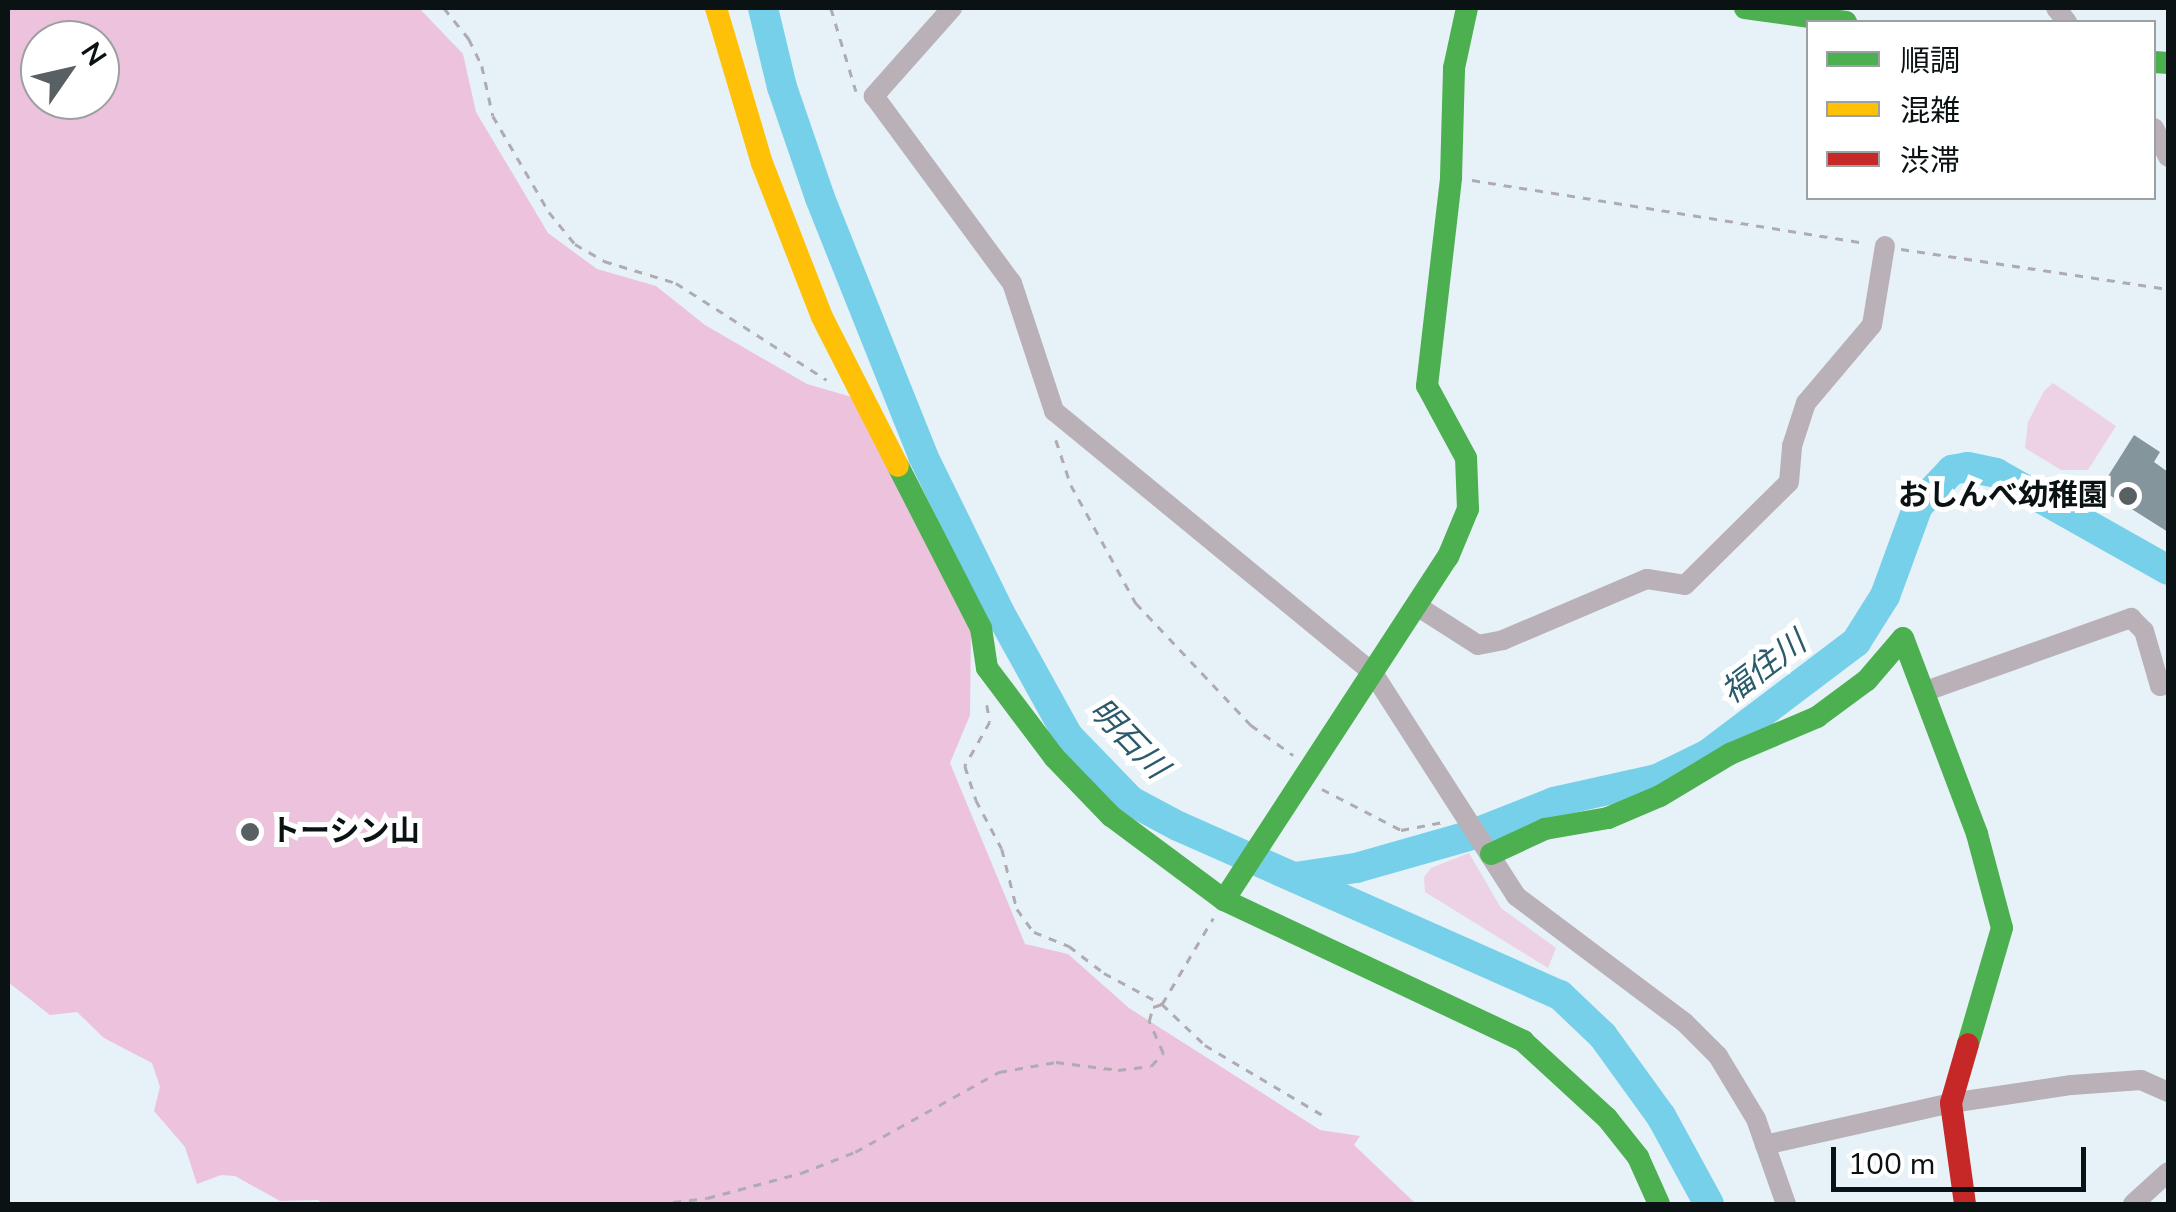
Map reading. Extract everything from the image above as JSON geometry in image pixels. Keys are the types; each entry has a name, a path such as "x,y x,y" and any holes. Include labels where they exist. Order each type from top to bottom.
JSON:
{"street":[{"path":"716,8 762,164 822,317 981,628 986,668 1054,757 1111,816 1224,900 1523,1040 1606,1118 1638,1157 1660,1204"},
{"path":"952,8 874,96 1012,283 1054,411 1373,673 1516,896 1684,1022 1718,1056 1756,1120 1786,1204"},
{"path":"1224,900 1448,557 1468,510 1466,458 1428,386 1428,343 1451,177 1454,68 1467,8"},
{"path":"1745,8 1832,20"},
{"path":"2156,132 2168,157"},
{"path":"1417,606 1478,644 1503,640 1647,579 1685,585 1789,482 1792,446 1806,403 1872,324 1885,246"},
{"path":"1926,690 2131,618 2144,631 2160,686 2168,684"},
{"path":"1491,854 1545,829 1608,818 1730,754 1817,717 1867,680 1903,638 1926,690 1977,834 2002,928 1951,1104 1965,1204"},
{"path":"1765,1145 1951,1104 2141,1080 2168,1092"},
{"path":"2133,1204 2168,1172"}],"path":[{"path":"444,8 469,38 482,66 493,116 549,212 575,244 604,261 676,283 820,380 854,380"},
{"path":"1451,177 2150,290 2168,288"},
{"path":"986,668 990,722 965,766 976,800 1002,849 1017,908 1034,932 1069,946 1104,973 1162,1004 1205,1045 1326,1117"},
{"path":"657,1204 708,1198 855,1152 998,1072 1056,1062 1118,1070 1151,1066 1163,1054 1149,1021 1153,1008 1162,1004 1224,900"}],"shaded area":[{"path":"8,8 419,8 463,54 476,112 548,233 597,269 656,286 705,325 807,384 855,398 971,631 970,715 950,763 1025,944 1068,954 1129,1008 1320,1130 1360,1136 1354,1145 1416,1204 280,1201 235,1176 221,1175 197,1184 185,1147 154,1111 160,1087 152,1063 104,1038 77,1012 50,1015 8,982"},
{"path":"2053,383 2116,426 2088,470 2061,470 2025,448 2028,422 2044,391"},
{"path":"1469,853 1501,908 1556,948 1548,968 1425,892 1424,877 1431,868"}],"building":[{"path":"2134,435 2160,452 2154,462 2168,472 2168,532 2100,489"}],"waterway":[{"name":"明石川","path":"763,8 782,87 820,198 923,456 1001,615 1068,736 1131,801 1178,826 1560,995 1603,1036 1661,1116 1709,1204"},
{"name":"福住川","path":"1295,877 1356,868 1468,836 1554,802 1657,779 1708,754 1856,642 1885,596 1918,506 1952,470 1968,467 1996,473 2168,570"}],"traffic: fast":[{"path":"1224,900 1448,557 1468,509 1466,458 1427,386 1451,177 1454,68 1467,8"},
{"path":"1745,8 1832,20"},
{"path":"2156,62 2168,63"},
{"path":"898,466 981,628 987,668 1054,757 1111,816 1224,900 1523,1041 1607,1118 1638,1157 1659,1204"},
{"path":"1491,854 1545,829 1608,818 1660,796 1730,754 1817,717 1867,680 1903,638 1977,834 2002,928 1968,1044"}],"traffic: slow":[{"path":"716,8 762,163 822,317 898,466"}],"traffic: jam":[{"path":"1965,1204 1951,1103 1968,1044"}],"place":[{"name":"おしんべ幼稚園","path":"2128,496"},
{"name":"トーシン山","path":"250,832"}]}
